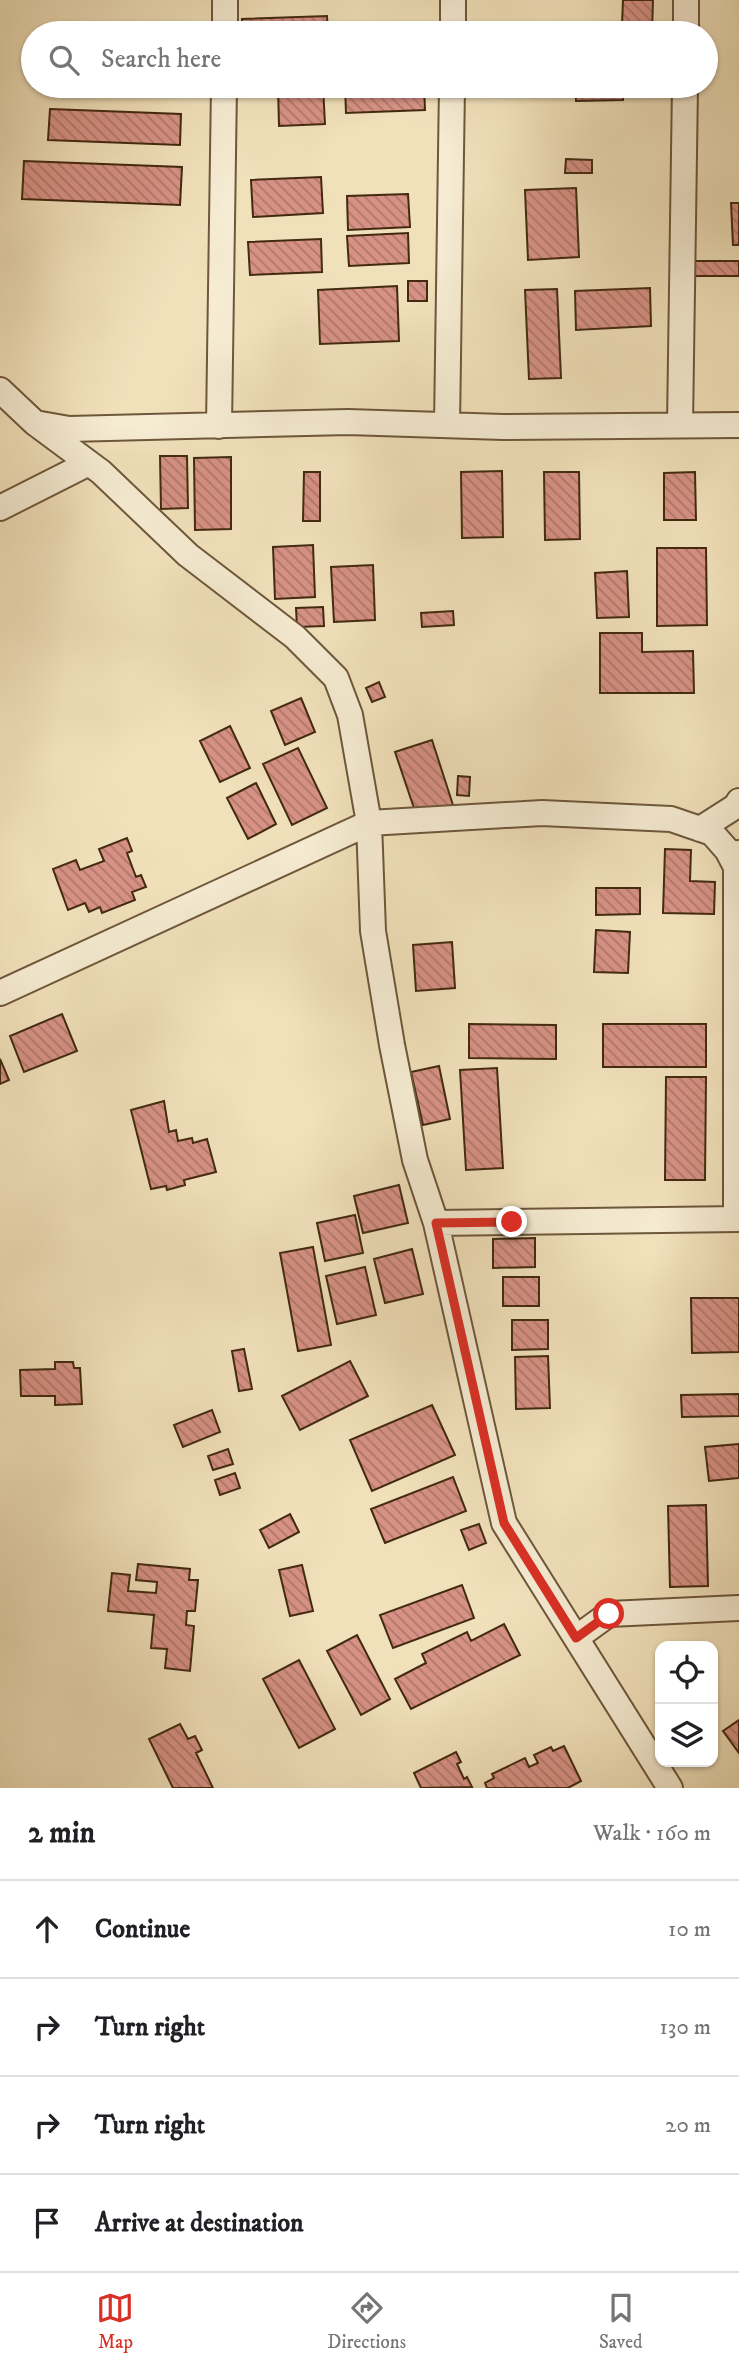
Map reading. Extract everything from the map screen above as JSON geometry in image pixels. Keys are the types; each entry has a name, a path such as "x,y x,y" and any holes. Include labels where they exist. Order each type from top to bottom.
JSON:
{"street":[{"path":"225,0 225,21"},
{"path":"453,0 453,21"},
{"path":"686,0 686,21"},
{"path":"219,426 224,98"},
{"path":"447,425 452,98"},
{"path":"680,425 685,98"},
{"path":"0,390 35,424 89,463 188,555 295,637 336,678 350,715 369,823 373,931 392,1045 415,1160 436,1223 504,1523 670,1788"},
{"path":"35,424 69,429 348,422 447,425 739,425"},
{"path":"0,508 89,463"},
{"path":"700,829 736,806 739,801"},
{"path":"0,993 369,823 542,813 671,818 712,833 738,858 738,1219 436,1223"},
{"path":"576,1638 609,1614 739,1608"}],"building":[{"path":"623,0 653,0 652,21 622,21"},
{"path":"327,16 327,21 242,21"},
{"path":"278,98 324,98 325,124 279,126"},
{"path":"345,98 424,98 425,110 346,113"},
{"path":"576,98 623,98 623,100 576,101"},
{"path":"50,109 181,114 180,145 48,140"},
{"path":"566,159 592,160 592,173 565,173"},
{"path":"24,161 182,167 180,205 22,199"},
{"path":"321,177 323,213 253,217 251,180"},
{"path":"576,188 579,257 528,260 525,190"},
{"path":"408,194 410,227 348,230 347,196"},
{"path":"731,203 739,203 739,245 733,245"},
{"path":"408,233 409,263 349,266 347,236"},
{"path":"321,239 322,272 250,275 248,242"},
{"path":"689,261 739,261 739,276 689,276"},
{"path":"408,281 427,281 427,301 408,301"},
{"path":"397,286 399,341 320,344 318,290"},
{"path":"650,288 651,326 576,330 575,291"},
{"path":"557,289 561,378 529,379 525,290"},
{"path":"160,456 187,456 188,508 161,509"},
{"path":"231,457 231,529 195,530 194,458"},
{"path":"502,471 503,537 462,538 461,472"},
{"path":"304,472 320,472 320,521 303,521"},
{"path":"544,472 579,472 580,539 545,540"},
{"path":"695,472 696,520 664,520 664,473"},
{"path":"313,545 315,597 275,599 273,547"},
{"path":"657,548 706,548 707,625 657,626"},
{"path":"373,565 375,620 334,622 331,567"},
{"path":"627,571 629,617 597,618 595,573"},
{"path":"323,607 324,626 297,627 296,608"},
{"path":"453,611 454,625 422,627 421,613"},
{"path":"600,633 642,633 642,652 693,651 694,693 600,693"},
{"path":"379,682 385,697 372,702 366,688"},
{"path":"301,698 315,732 285,745 271,711"},
{"path":"230,726 250,768 220,782 200,741"},
{"path":"432,740 453,805 417,817 395,752"},
{"path":"298,748 327,808 292,825 263,764"},
{"path":"458,776 470,777 469,796 457,795"},
{"path":"256,783 276,824 248,839 227,798"},
{"path":"127,838 132,851 127,853 136,877 141,875 146,887 132,892 135,900 102,913 100,907 89,912 85,903 68,910 53,869 76,860 80,870 104,861 99,849"},
{"path":"665,849 691,850 690,881 715,882 714,914 663,913"},
{"path":"596,888 640,888 640,914 596,915"},
{"path":"596,930 630,932 628,973 594,972"},
{"path":"452,942 455,988 416,991 413,945"},
{"path":"62,1014 77,1051 24,1072 10,1036"},
{"path":"469,1024 556,1025 556,1059 469,1058"},
{"path":"603,1024 706,1024 706,1067 603,1067"},
{"path":"0,1059 9,1080 0,1084"},
{"path":"439,1066 450,1119 423,1125 411,1072"},
{"path":"497,1068 503,1168 466,1170 460,1070"},
{"path":"666,1077 706,1077 705,1180 665,1180"},
{"path":"164,1101 169,1132 176,1130 178,1141 192,1138 193,1143 207,1139 216,1172 184,1180 185,1185 167,1190 166,1186 151,1189 131,1110"},
{"path":"399,1185 408,1223 363,1233 354,1196"},
{"path":"355,1215 363,1253 325,1261 317,1223"},
{"path":"535,1238 535,1267 493,1268 493,1239"},
{"path":"313,1247 331,1345 298,1351 280,1253"},
{"path":"412,1249 423,1294 385,1303 374,1259"},
{"path":"365,1267 376,1315 337,1324 326,1276"},
{"path":"503,1277 539,1277 539,1306 503,1306"},
{"path":"691,1298 739,1298 739,1352 692,1353"},
{"path":"512,1320 548,1320 548,1349 512,1350"},
{"path":"244,1349 252,1389 239,1391 232,1351"},
{"path":"548,1356 550,1408 516,1409 515,1357"},
{"path":"350,1361 368,1396 300,1430 282,1396"},
{"path":"55,1362 73,1362 74,1368 80,1368 82,1404 55,1405 55,1396 21,1396 20,1370 55,1369"},
{"path":"739,1394 739,1416 682,1417 681,1395"},
{"path":"432,1405 455,1455 372,1491 350,1440"},
{"path":"212,1410 220,1432 183,1447 174,1425"},
{"path":"739,1444 739,1478 709,1481 705,1447"},
{"path":"228,1449 233,1464 213,1470 208,1456"},
{"path":"235,1473 240,1488 220,1495 215,1480"},
{"path":"453,1477 466,1511 385,1543 371,1509"},
{"path":"706,1505 708,1586 670,1587 668,1506"},
{"path":"290,1514 299,1532 269,1548 260,1530"},
{"path":"479,1524 486,1543 469,1550 461,1530"},
{"path":"138,1564 190,1569 189,1580 198,1580 195,1611 187,1611 186,1625 194,1626 190,1671 165,1668 167,1649 151,1648 154,1615 108,1611 112,1573 130,1575 128,1591 156,1593 157,1582 136,1580"},
{"path":"302,1565 313,1611 290,1616 279,1570"},
{"path":"462,1585 474,1618 393,1648 380,1615"},
{"path":"504,1624 520,1655 411,1709 395,1679 426,1663 422,1654 467,1632 471,1641"},
{"path":"357,1635 390,1699 361,1715 327,1651"},
{"path":"299,1660 335,1729 299,1748 263,1679"},
{"path":"739,1720 739,1753 723,1731"},
{"path":"180,1724 188,1739 195,1736 202,1750 196,1753 213,1788 173,1788 149,1739"},
{"path":"564,1746 581,1781 568,1788 487,1788 485,1783 494,1778 492,1774 525,1758 529,1767 538,1763 534,1755 551,1747 553,1751"},
{"path":"456,1752 461,1762 457,1764 464,1779 467,1777 472,1787 421,1788 414,1773"}],"route":[{"path":"512,1222 436,1223 504,1523 576,1638 609,1614"}]}
